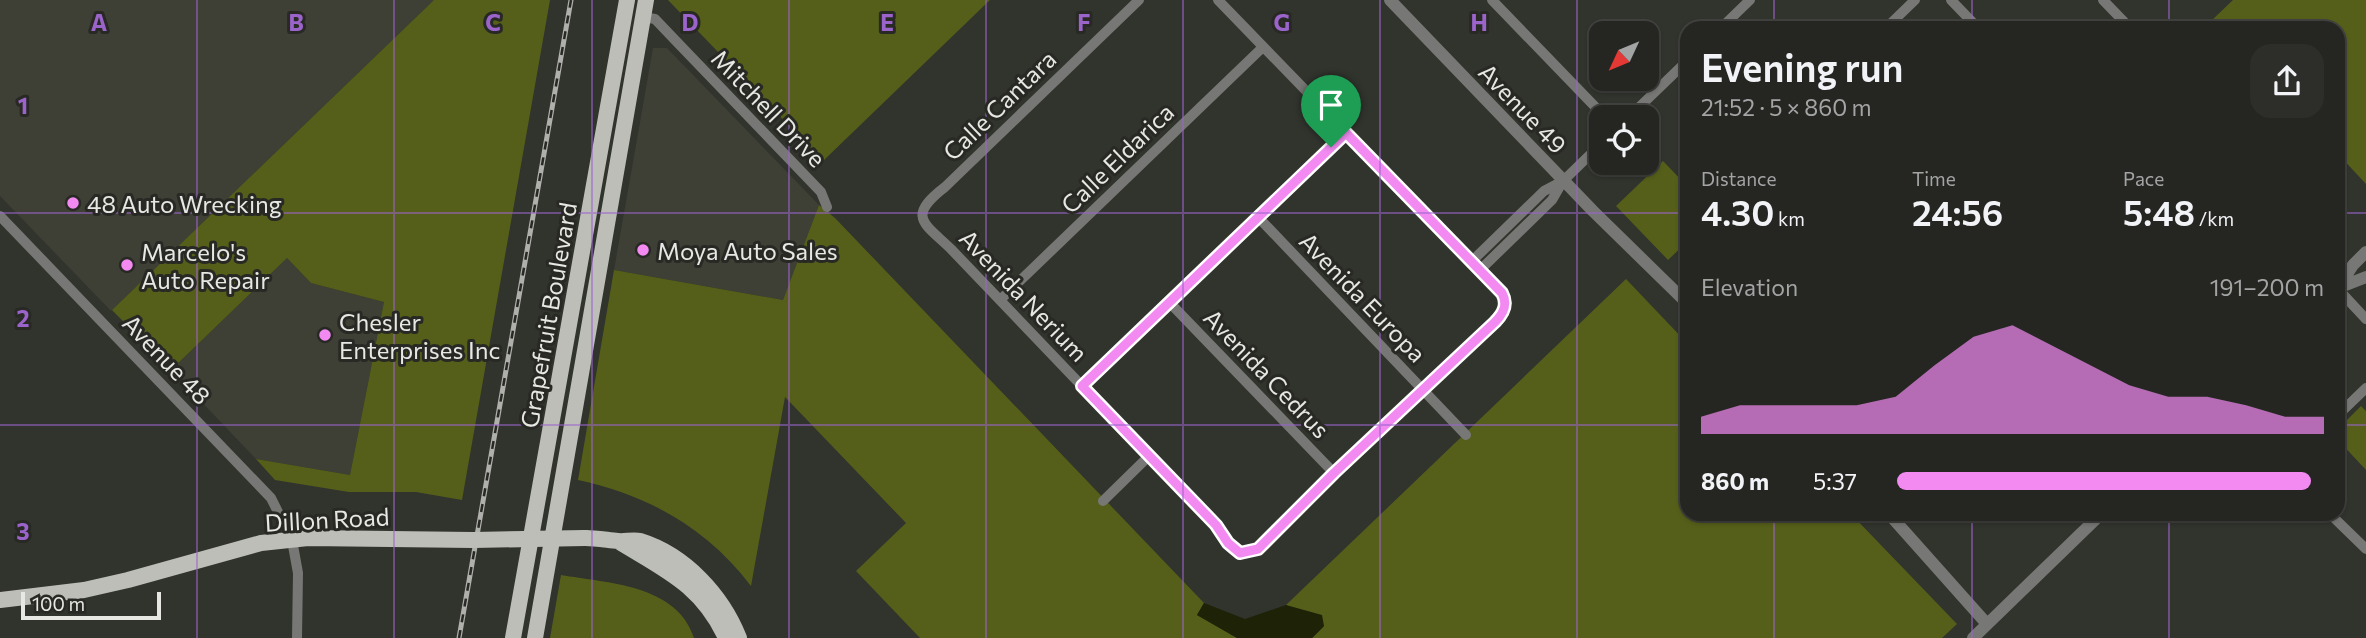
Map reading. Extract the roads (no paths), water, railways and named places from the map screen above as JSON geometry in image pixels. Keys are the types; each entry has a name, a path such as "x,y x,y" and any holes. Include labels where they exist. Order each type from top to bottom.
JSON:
{"main road":[{"name":"Grapefruit Boulevard","path":"513,638 627,0"},
{"path":"637,0 643,17"},
{"name":"Grapefruit Boulevard","path":"535,638 646,0"},
{"name":"Dillon Road","path":"0,600 84,590 261,543 292,540 636,540 694,573 723,605 739,638"},
{"name":"Dillon Road","path":"619,541 675,574 694,590 713,613 726,638"}],"street":[{"name":"Calle Cantara","path":"922,212 927,201 945,187 1139,0"},
{"path":"1218,0 1502,293 1505,305 1504,311 1495,322 1334,473"},
{"name":"Avenue 49","path":"1390,0 1563,181 1680,296"},
{"path":"1492,0 1593,105"},
{"path":"1728,21 1750,0"},
{"path":"1893,21 1915,0"},
{"path":"1951,0 1971,21"},
{"path":"2103,0 2123,21"},
{"name":"Mitchell Drive","path":"643,17 655,19 821,192 827,207"},
{"name":"Calle Eldarica","path":"1000,300 1263,47"},
{"path":"1641,105 1680,68"},
{"path":"1082,386 1346,133"},
{"path":"1479,271 1552,200 1563,181 1589,156"},
{"path":"1471,262 1544,191 1563,181"},
{"name":"Avenida Nerium","path":"922,212 925,226 951,249 1216,525 1234,549 1247,553 1258,549 1334,473"},
{"name":"Avenue 48","path":"0,216 271,498 292,540 298,573 297,638"},
{"name":"Avenida Europa","path":"1258,217 1466,435"},
{"path":"2345,278 2366,252"},
{"path":"2345,286 2366,277"},
{"path":"2345,296 2366,319"},
{"name":"Avenida Cedrus","path":"1169,303 1334,473"},
{"path":"2345,408 2366,388"},
{"path":"1103,501 1149,456"},
{"path":"1895,521 1987,624"},
{"path":"1973,638 2094,521"},
{"path":"2337,521 2366,549"}],"railway":[{"path":"459,638 571,0"}],"place":[{"name":"48 Auto Wrecking","path":"73,203"},
{"name":"Moya Auto Sales","path":"643,250"},
{"name":"Marcelo's Auto Repair","path":"127,265"},
{"name":"Chesler Enterprises Inc","path":"325,335"}]}
